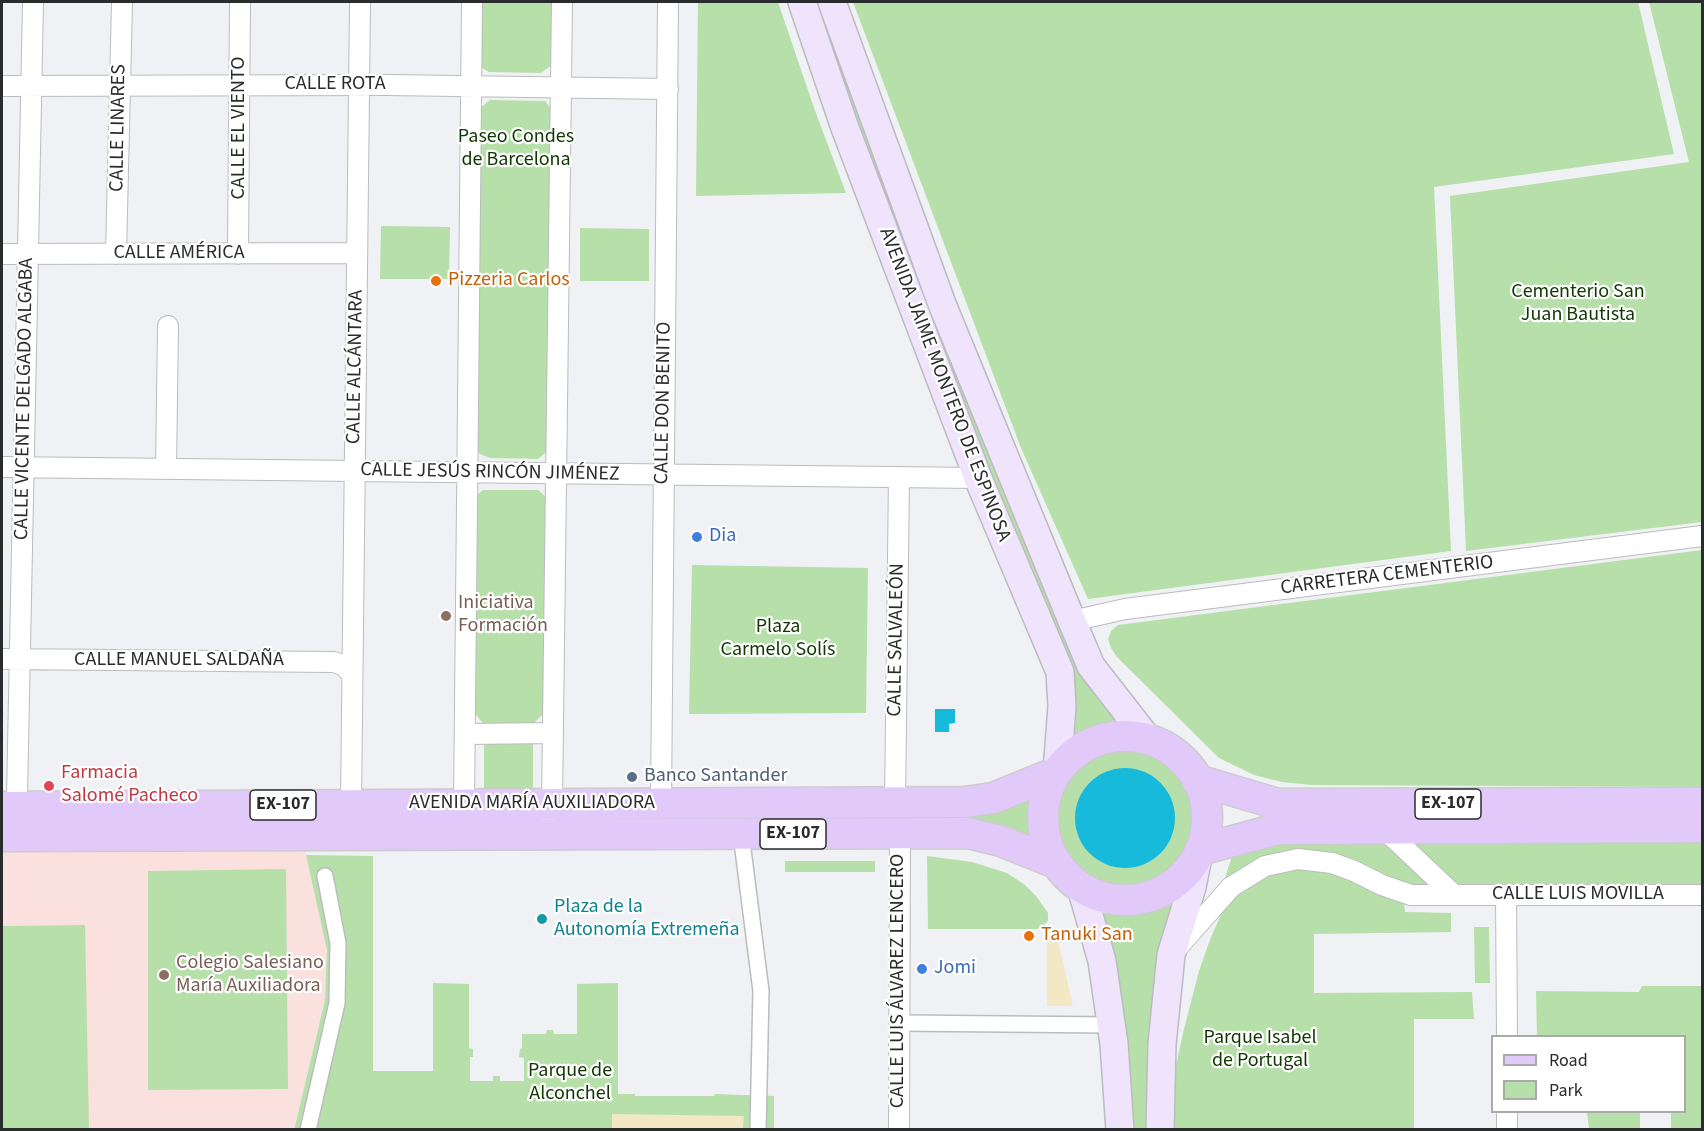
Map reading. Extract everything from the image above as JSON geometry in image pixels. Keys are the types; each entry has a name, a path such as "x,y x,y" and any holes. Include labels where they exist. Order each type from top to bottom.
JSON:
{"main road":[{"name":"AVENIDA JAIME MONTERO DE ESPINOSA","path":"802,2 845,128 978,478 1060,672 1062,706 1057,772"},
{"name":"AVENIDA JAIME MONTERO DE ESPINOSA","path":"832,2 942,304 1091,666 1147,738"},
{"name":"EX-107","path":"1120,735 1147,738 1181,758 1197,780 1204,798 1206,831 1199,853 1176,882 1160,893 1134,900 1107,898 1081,887 1070,879 1056,863 1047,844 1042,817 1047,790 1057,772 1070,756 1094,741 1120,735"},
{"name":"AVENIDA MARÍA AUXILIADORA","path":"8,808 965,802 993,798 1057,772"},
{"name":"EX-107","path":"1197,780 1278,804 1702,803"},
{"path":"351,805 359,835"},
{"name":"EX-107","path":"1199,853 1277,829 1702,827"},
{"name":"AVENIDA MARÍA AUXILIADORA","path":"2,836 968,833 1001,841 1056,863"},
{"path":"1160,1130 1162,1044 1171,955 1192,887 1199,853"},
{"path":"1081,887 1102,961 1114,1044 1120,1130"}],"street":[{"name":"CALLE VICENTE DELGADO ALGABA","path":"8,808 10,659 23,468 33,2"},
{"name":"CALLE LINARES","path":"116,254 122,2"},
{"name":"CALLE EL VIENTO","path":"238,254 240,2"},
{"name":"CALLE ALCÁNTARA","path":"351,805 360,2"},
{"path":"464,804 472,2"},
{"path":"525,835 547,817 552,804 562,2"},
{"name":"CALLE DON BENITO","path":"661,804 668,2"},
{"name":"CALLE ROTA","path":"2,86 359,85 668,89"},
{"name":"CALLE AMÉRICA","path":"2,254 357,253"},
{"path":"166,469 168,326"},
{"name":"CALLE JESÚS RINCÓN JIMÉNEZ","path":"2,467 978,478"},
{"name":"CALLE SALVALEÓN","path":"896,802 899,477"},
{"name":"CARRETERA CEMENTERIO","path":"1072,621 1125,609 1702,536"},
{"name":"CALLE MANUEL SALDAÑA","path":"10,659 334,662 345,666 352,675"},
{"path":"465,734 552,733"},
{"path":"1384,829 1453,894"},
{"name":"CALLE LUIS ÁLVAREZ LENCERO","path":"899,1130 900,833"},
{"path":"741,834 761,991 758,1130"},
{"name":"CALLE LUIS MOVILLA","path":"1171,955 1231,887 1252,872 1279,862 1298,859 1315,859 1354,871 1382,885 1410,895 1702,895"},
{"path":"309,1130 337,1003 338,943 325,876"},
{"path":"1506,896 1507,1035"},
{"path":"899,1023 1111,1025"},
{"path":"1507,1113 1507,1130"}],"shaded area":[{"name":"Colegio Salesiano María Auxiliadora","path":"2,849 305,850 327,950 325,1000 294,1129 2,1130"}],"green space":[{"name":"Paseo Condes de Barcelona","path":"478,2 557,2 556,62 541,73 489,72 481,67"},
{"path":"698,2 778,2 846,193 696,196"},
{"path":"809,2 820,2 1125,723 1101,726 1073,738 1076,722 1075,700 937,348"},
{"path":"853,2 1638,2 1674,154 1434,187 1451,551 1088,599 1021,448"},
{"name":"Cementerio San Juan Bautista","path":"1649,2 1702,2 1702,522 1466,551 1450,196 1689,162"},
{"name":"Paseo Condes de Barcelona","path":"490,100 545,101 552,110 552,447 538,459 490,458 480,454 473,446 480,108"},
{"path":"381,226 450,227 449,279 380,279"},
{"path":"580,228 649,229 649,281 580,281"},
{"path":"483,490 538,490 546,497 549,708 533,724 485,726 470,707 472,506 477,495"},
{"path":"1702,550 1702,787 1312,785 1282,782 1254,775 1219,758 1117,657 1108,639 1111,631 1118,625"},
{"name":"Plaza Carmelo Solís","path":"692,565 868,568 866,713 689,714"},
{"path":"484,739 533,739 533,796 484,796"},
{"path":"1125,750 1151,755 1172,770 1187,791 1192,817 1187,843 1172,864 1151,879 1125,884 1099,879 1078,864 1063,843 1058,817 1063,791 1078,770 1099,755"},
{"path":"1033,790 1029,822 1031,839 567,825 561,816"},
{"path":"1383,837 1431,884 1431,888 1412,889 1332,858 1226,881 1225,878 1232,856 1254,842"},
{"path":"1702,840 1702,888 1457,888 1408,844 1412,841"},
{"name":"Parque de Alconchel","path":"306,855 373,856 373,1071 433,1071 433,983 469,984 469,1048 473,1049 473,1057 470,1057 470,1081 493,1081 493,1076 500,1076 500,1081 524,1081 524,1058 519,1057 522,1048 522,1034 546,1034 547,1030 553,1030 554,1034 577,1034 577,984 618,983 618,1094 774,1096 774,1129 294,1130 325,1000 327,950"},
{"path":"927,856 972,862 1007,873 1036,896 1048,913 1048,921 1037,929 928,929"},
{"path":"785,861 875,861 875,872 785,872"},
{"name":"Parque Isabel de Portugal","path":"1295,866 1337,873 1404,902 1405,912 1451,913 1451,932 1314,934 1314,993 1472,992 1474,1019 1414,1019 1414,1129 1171,1130 1175,1070 1183,1033 1199,971 1224,908 1230,899 1253,880"},
{"path":"286,869 288,1089 148,1090 148,871"},
{"path":"1179,899 1160,949 1147,1089 1146,1129 1130,1129 1099,912 1125,916 1140,915 1155,911"},
{"path":"85,925 89,1129 2,1129 2,926"},
{"path":"1474,927 1489,927 1490,983 1475,983"},
{"path":"1642,986 1702,986 1702,1129 1671,1129 1671,1113 1686,1113 1686,1035 1537,1035 1536,991 1639,992"},
{"path":"1587,1113 1640,1113 1640,1129 1589,1129"}],"sand":[{"path":"1047,940 1058,941 1073,1006 1047,1006"},
{"path":"612,1114 744,1116 743,1129 612,1129"}],"water":[{"path":"935,709 955,709 955,723 949,724 949,732 935,732"},
{"path":"1125,768 1153,776 1167,790 1175,818 1167,846 1153,860 1125,868 1097,860 1083,846 1075,818 1083,790 1097,776"}],"place":[{"name":"Pizzeria Carlos","path":"436,281"},
{"name":"Dia","path":"697,537"},
{"name":"Iniciativa Formación","path":"446,616"},
{"name":"Banco Santander","path":"632,777"},
{"name":"Farmacia Salomé Pacheco","path":"49,786"},
{"name":"Plaza de la Autonomía Extremeña","path":"542,919"},
{"name":"Tanuki San","path":"1029,936"},
{"name":"Jomi","path":"922,969"},
{"name":"Colegio Salesiano María Auxiliadora","path":"164,975"}]}
